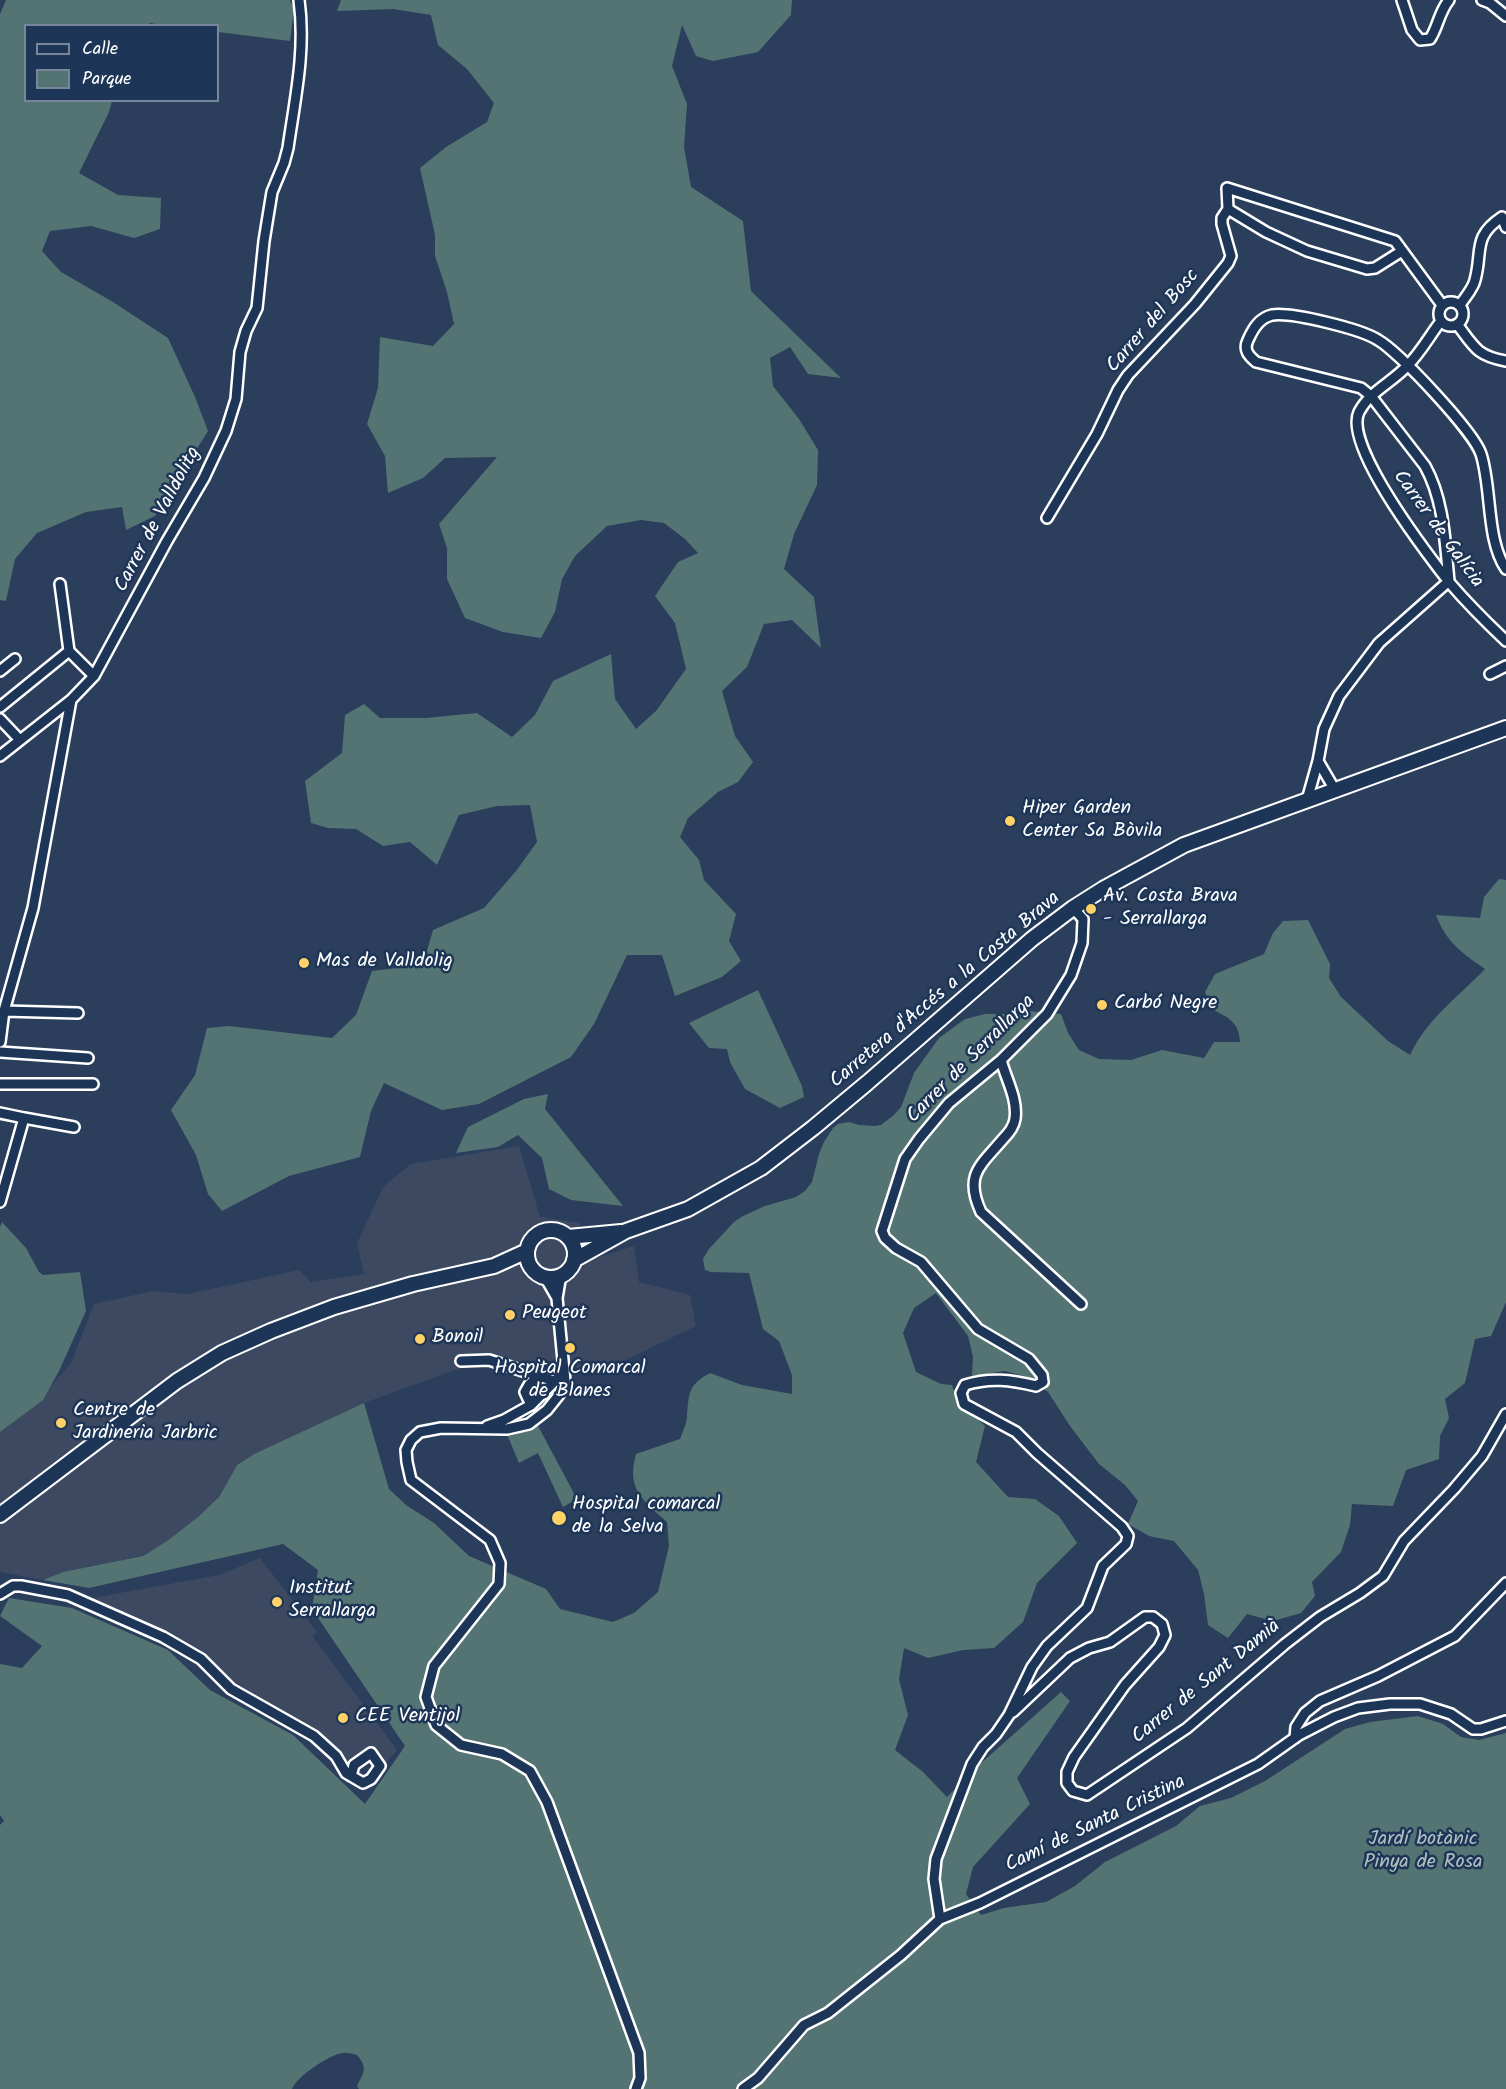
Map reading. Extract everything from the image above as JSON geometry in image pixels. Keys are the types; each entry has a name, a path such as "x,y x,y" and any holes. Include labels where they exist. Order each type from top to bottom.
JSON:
{"main road":[{"name":"Carretera d'Accés a la Costa Brava","path":"574,1260 626,1231 688,1209 761,1168 813,1128 1032,939 1103,889 1184,845 1506,728"},
{"path":"544,1231 557,1231 568,1237 574,1249 574,1260 570,1268 561,1275 545,1277 532,1268 527,1251 533,1238 544,1231"},
{"name":"Carretera d'Accés a la Costa Brava","path":"568,1237 626,1231"},
{"path":"0,1515 168,1388 222,1353 334,1307 412,1284 494,1266 527,1251"},
{"path":"494,1266 532,1268"}],"street":[{"name":"Carrer de Valldolitg","path":"0,756 71,700 94,675 204,478 226,431 236,399 240,352 256,308 272,192 288,148 302,49 303,23 299,0"},
{"path":"1402,0 1412,30 1420,40 1430,39 1443,8 1449,0"},
{"path":"1482,0 1490,3 1506,16"},
{"name":"Carrer del Bosc","path":"1047,518 1097,434 1128,375 1195,304 1228,263 1231,256 1222,224 1222,218 1228,209 1227,188 1395,241 1402,251"},
{"path":"1228,209 1266,232 1307,251 1367,269 1375,268 1402,251 1442,305"},
{"path":"1460,305 1451,301 1442,305 1438,312 1441,321 1448,326 1458,324 1463,315 1460,305 1474,283 1479,263 1479,243 1490,225 1505,220"},
{"path":"1307,800 1324,729 1339,696 1379,643 1449,581 1444,527 1432,478 1371,396 1361,388 1256,362 1248,355 1245,344 1255,325 1270,315 1333,324 1378,340 1408,366 1475,440 1482,455 1497,549 1506,569"},
{"path":"1371,396 1408,366 1441,321"},
{"path":"1458,324 1474,347 1488,358 1506,362"},
{"name":"Carrer de Galícia","path":"1371,396 1359,413 1356,422 1362,446 1379,483 1449,581 1506,641"},
{"path":"60,584 69,651 94,675"},
{"path":"0,707 69,651"},
{"path":"0,671 15,659"},
{"path":"1490,674 1506,666"},
{"path":"0,1042 4,1011 33,908 71,700"},
{"path":"0,719 20,740"},
{"path":"1318,761 1335,790"},
{"name":"Carrer de Serrallarga","path":"940,1919 934,1879 936,1859 972,1764 982,1747 996,1734 1010,1715 1032,1667 1047,1646 1087,1608 1103,1566 1126,1544 1128,1536 1122,1527 1016,1432 964,1404 961,1393 965,1385 980,1381 1009,1380 1036,1386 1043,1382 1042,1375 1029,1359 978,1329 921,1262 896,1248 885,1238 882,1231 905,1159 919,1138 949,1104 1001,1060 1047,1014 1071,975 1082,943 1083,927 1083,919 1073,908"},
{"path":"4,1011 78,1013"},
{"path":"0,1052 87,1058"},
{"path":"1001,1060 1015,1101 1015,1121 1008,1134 982,1163 972,1181 974,1197 981,1212 1081,1304"},
{"path":"0,1084 93,1084"},
{"path":"0,1113 74,1127"},
{"path":"0,1202 24,1118"},
{"path":"561,1275 557,1298 565,1381 559,1395 547,1410 529,1424 507,1429 441,1428 420,1432 411,1440 406,1450 411,1480 490,1540 500,1563 499,1584 434,1666 426,1697 436,1725 461,1745 502,1754 530,1771 547,1802 639,2052 640,2078 636,2089"},
{"path":"545,1277 557,1298"},
{"path":"461,1361 489,1360 554,1381"},
{"path":"482,1427 504,1420 531,1405 564,1372"},
{"path":"531,1405 525,1392 538,1376"},
{"path":"554,1381 559,1395"},
{"name":"Carrer de Sant Damià","path":"1010,1715 1070,1658 1089,1648 1110,1642 1145,1617 1153,1617 1162,1624 1165,1635 1159,1647 1125,1685 1074,1757 1067,1772 1067,1783 1073,1791 1087,1795 1187,1728 1285,1644 1320,1617 1383,1576 1404,1541 1482,1456 1506,1414"},
{"path":"1295,1738 1296,1727 1305,1713 1320,1701 1378,1676 1455,1636 1506,1583"},
{"path":"0,1594 13,1586 68,1595 163,1637 201,1659 231,1689 314,1736 336,1756 346,1773 351,1776"},
{"name":"Camí de Santa Cristina","path":"743,2089 758,2078 804,2025 828,2013 901,1955 940,1919 980,1903 1258,1764 1295,1738 1334,1717 1358,1708 1390,1704 1420,1704 1451,1714 1473,1729 1481,1729 1506,1721"}],"shaded area":[{"path":"519,1146 540,1217 579,1223 590,1260 634,1246 639,1282 690,1295 696,1326 601,1372 572,1376 513,1373 472,1364 364,1403 254,1454 237,1464 219,1497 198,1517 167,1541 142,1556 63,1572 43,1580 0,1572 0,1428 38,1401 71,1363 94,1304 153,1291 188,1294 299,1270 311,1282 364,1274 357,1243 383,1187 411,1164"},
{"path":"260,1558 317,1632 313,1637 397,1750 383,1767 369,1749 347,1769 316,1733 232,1687 201,1651 92,1598 219,1575"}],"green space":[{"path":"6,0 290,0 294,9 290,41 219,32 219,24 24,24 24,102 112,102 79,173 118,195 161,198 160,229 134,238 91,226 50,231 42,251 61,272 168,338 208,431 155,516 126,530 122,507 86,512 37,533 15,559 6,601 0,600 0,14"},
{"path":"341,0 792,0 791,15 758,52 713,61 696,56 682,25 672,66 687,104 684,147 691,187 743,221 751,291 841,378 808,374 790,347 770,358 773,386 799,419 818,450 817,485 794,534 784,569 814,597 821,648 792,620 764,624 747,667 722,691 735,736 753,762 738,782 718,792 688,818 680,837 699,860 704,880 736,914 729,941 741,961 722,977 675,996 662,955 627,955 594,1024 571,1057 479,1104 442,1110 384,1083 371,1111 360,1157 289,1176 222,1211 208,1194 196,1155 171,1110 195,1075 207,1028 229,1026 332,1038 356,1015 372,971 423,965 433,930 484,908 537,842 530,805 497,806 459,815 437,865 410,842 383,846 356,829 328,828 311,823 305,781 342,753 345,715 364,704 380,718 426,718 477,713 512,737 535,715 553,681 611,654 615,699 636,729 656,711 686,669 675,623 655,596 678,562 698,553 685,539 664,523 641,520 607,526 575,556 562,579 555,612 541,638 503,632 465,618 447,579 447,548 439,524 497,457 445,458 423,478 388,493 385,456 367,424 378,388 380,337 433,346 454,324 447,292 435,256 435,235 420,168 446,147 487,122 494,103 467,69 438,45 431,15 393,9 337,11"},
{"name":"Jardí botànic Pinya de Rosa","path":"1499,879 1506,880 1506,1302 1491,1336 1475,1339 1465,1383 1445,1399 1449,1418 1440,1436 1439,1459 1406,1470 1393,1506 1352,1504 1350,1525 1341,1552 1312,1582 1315,1596 1301,1613 1273,1621 1247,1614 1228,1638 1208,1625 1198,1570 1174,1541 1149,1536 1128,1524 1138,1501 1125,1485 1099,1464 1048,1392 1027,1377 1005,1371 972,1376 973,1357 968,1336 936,1293 914,1308 903,1333 916,1372 941,1384 952,1385 957,1400 985,1426 976,1462 1008,1497 1035,1499 1059,1516 1077,1543 1037,1583 1023,1622 994,1648 963,1650 928,1658 904,1648 899,1679 908,1715 895,1750 923,1772 947,1797 979,1765 1061,1692 1070,1701 1017,1778 1030,1804 973,1867 966,1894 981,1915 1004,1908 1046,1902 1075,1886 1105,1862 1176,1826 1200,1806 1231,1798 1265,1781 1345,1729 1370,1722 1418,1716 1443,1724 1461,1737 1479,1740 1506,1733 1506,2089 359,2089 357,2086 363,2073 363,2063 357,2055 346,2053 330,2057 314,2067 300,2078 292,2089 0,2089 0,1825 4,1821 0,1815 0,1664 22,1668 42,1646 0,1616 9,1598 72,1608 168,1650 210,1690 293,1735 365,1804 405,1746 312,1609 318,1570 283,1544 89,1588 43,1580 63,1572 143,1556 198,1517 219,1497 237,1465 254,1454 364,1403 389,1489 406,1505 434,1523 469,1556 546,1589 560,1609 613,1622 634,1613 658,1592 669,1546 667,1522 644,1500 635,1486 633,1466 636,1454 680,1439 686,1421 691,1390 697,1382 710,1373 742,1385 792,1394 792,1375 779,1341 763,1329 749,1273 711,1272 705,1270 703,1259 709,1249 734,1222 743,1216 765,1206 796,1197 805,1191 812,1182 824,1142 838,1124 849,1122 875,1126 881,1125 894,1115 901,1107 914,1073 939,1038 965,1019 985,1014 1029,1011 1061,1014 1068,1033 1079,1050 1099,1059 1131,1060 1162,1050 1204,1058 1214,1042 1240,1042 1235,1025 1212,1009 1205,992 1215,974 1264,954 1273,933 1283,921 1308,920 1330,964 1329,978 1341,997 1388,1041 1410,1055 1434,1019 1485,969 1450,940 1436,915 1480,918 1484,897"},
{"path":"758,990 802,1086 804,1097 780,1108 745,1089 730,1062 727,1049 709,1048 689,1023"},
{"path":"548,1094 545,1109 623,1206 571,1200 549,1189 542,1158 518,1135 498,1147 456,1153 468,1127 524,1099"},
{"path":"2,1222 26,1248 43,1275 80,1272 86,1311 43,1400 0,1432 0,1227"},
{"path":"537,1424 577,1499 563,1507 538,1453 519,1463 506,1432 530,1428"}],"place":[{"name":"Hiper Garden Center Sa Bòvila","path":"1010,821"},
{"name":"Av. Costa Brava - Serrallarga","path":"1091,909"},
{"name":"Mas de Valldolig","path":"304,963"},
{"name":"Carbó Negre","path":"1102,1005"},
{"name":"Peugeot","path":"510,1315"},
{"name":"Bonoil","path":"420,1339"},
{"name":"Hospital Comarcal de Blanes","path":"570,1348"},
{"name":"Centre de Jardineria Jarbric","path":"61,1423"},
{"name":"Hospital comarcal de la Selva","path":"559,1518"},
{"name":"Institut Serrallarga","path":"277,1602"},
{"name":"CEE Ventijol","path":"343,1718"}]}
